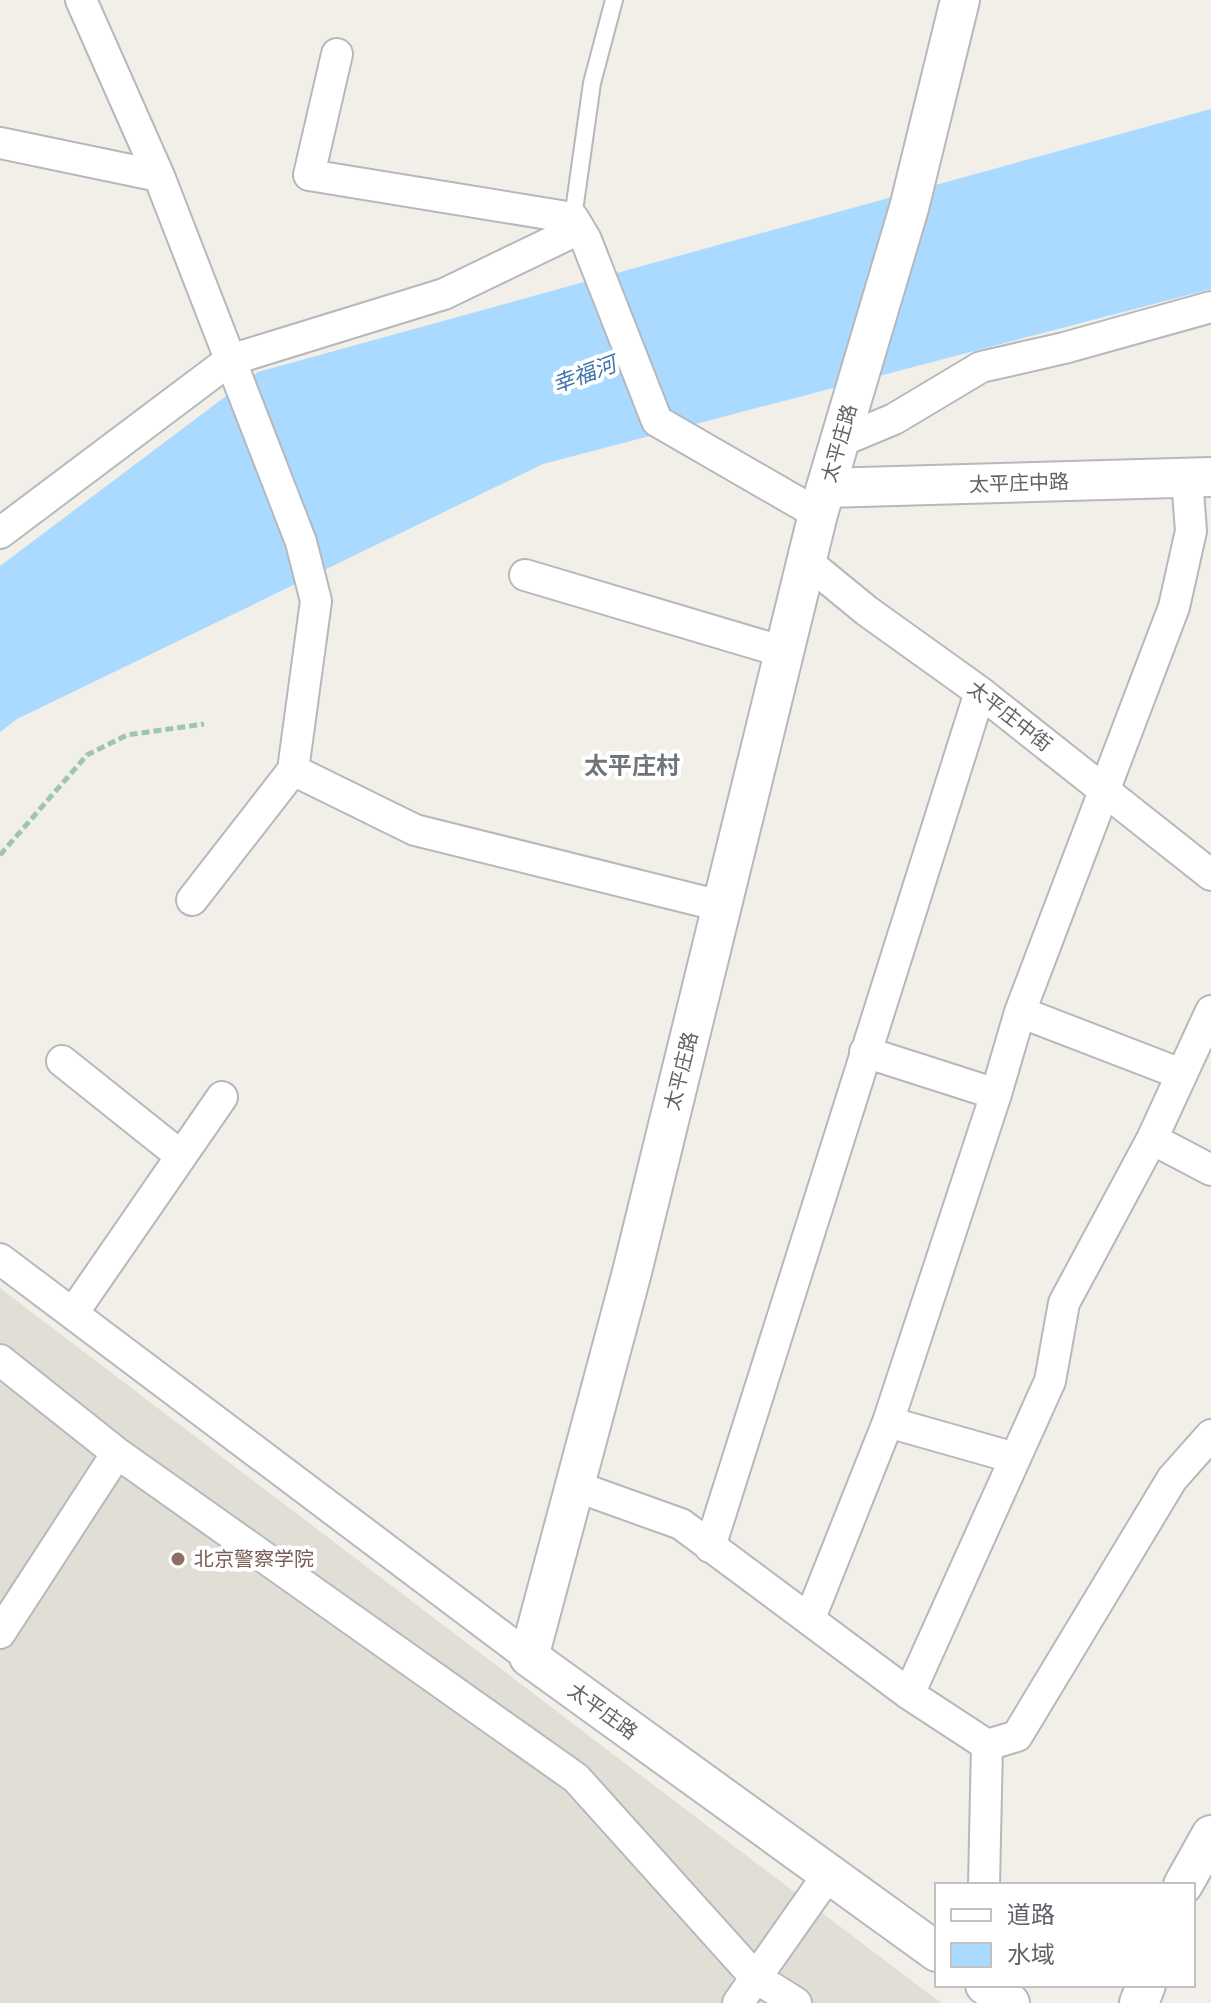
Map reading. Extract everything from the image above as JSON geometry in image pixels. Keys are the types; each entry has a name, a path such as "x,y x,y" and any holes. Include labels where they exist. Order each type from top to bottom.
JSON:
{"street":[{"path":"81,0 159,176 301,542 316,601 293,770 192,900"},
{"name":"太平庄路","path":"935,1951 529,1657 632,1272 806,561 909,208 962,6"},
{"path":"337,54 309,175 579,229"},
{"path":"0,143 159,176"},
{"path":"0,533 230,360 444,294 579,229"},
{"path":"579,229 657,421 822,501"},
{"path":"844,424 894,419 981,367 1064,348 1211,307"},
{"path":"810,1618 888,1422 1020,1012 1174,607 1199,478"},
{"name":"太平庄中路","path":"822,501 1199,478"},
{"name":"太平庄中街","path":"806,561 867,611 980,692 1105,791 1209,867"},
{"path":"525,575 784,652"},
{"path":"710,1547 980,692"},
{"path":"293,770 415,830 721,906"},
{"path":"909,1694 1050,1381 1064,1303 1152,1139 1211,1011"},
{"path":"1020,1012 1181,1074"},
{"path":"865,1052 996,1094"},
{"path":"62,1061 181,1156"},
{"path":"73,1313 222,1097"},
{"path":"1152,1139 1211,1170"},
{"path":"0,1259 168,1389 529,1657"},
{"path":"0,1360 117,1453 576,1778 755,1977 796,2003"},
{"path":"888,1422 1015,1458"},
{"path":"575,1486 681,1524 909,1694 987,1745 1017,1736 1172,1479 1211,1435"},
{"path":"0,1633 117,1453"},
{"path":"984,1883 987,1745"},
{"path":"1184,1883 1211,1835"},
{"path":"738,2003 828,1875"},
{"path":"988,1987 1010,2003"}],"lane":[{"path":"579,229 592,83 614,0"}],"path":[{"path":"0,855 87,755 127,735 204,724"}],"shaded area":[{"name":"北京警察学院","path":"0,1288 714,1831 941,2003 0,2003"}],"water":[{"name":"幸福河","path":"1211,109 1211,289 543,464 17,719 0,732 0,566 258,372"}],"place":[{"name":"北京警察学院","path":"178,1559"}],"district":[{"name":"太平庄村","path":"632,766"}]}
